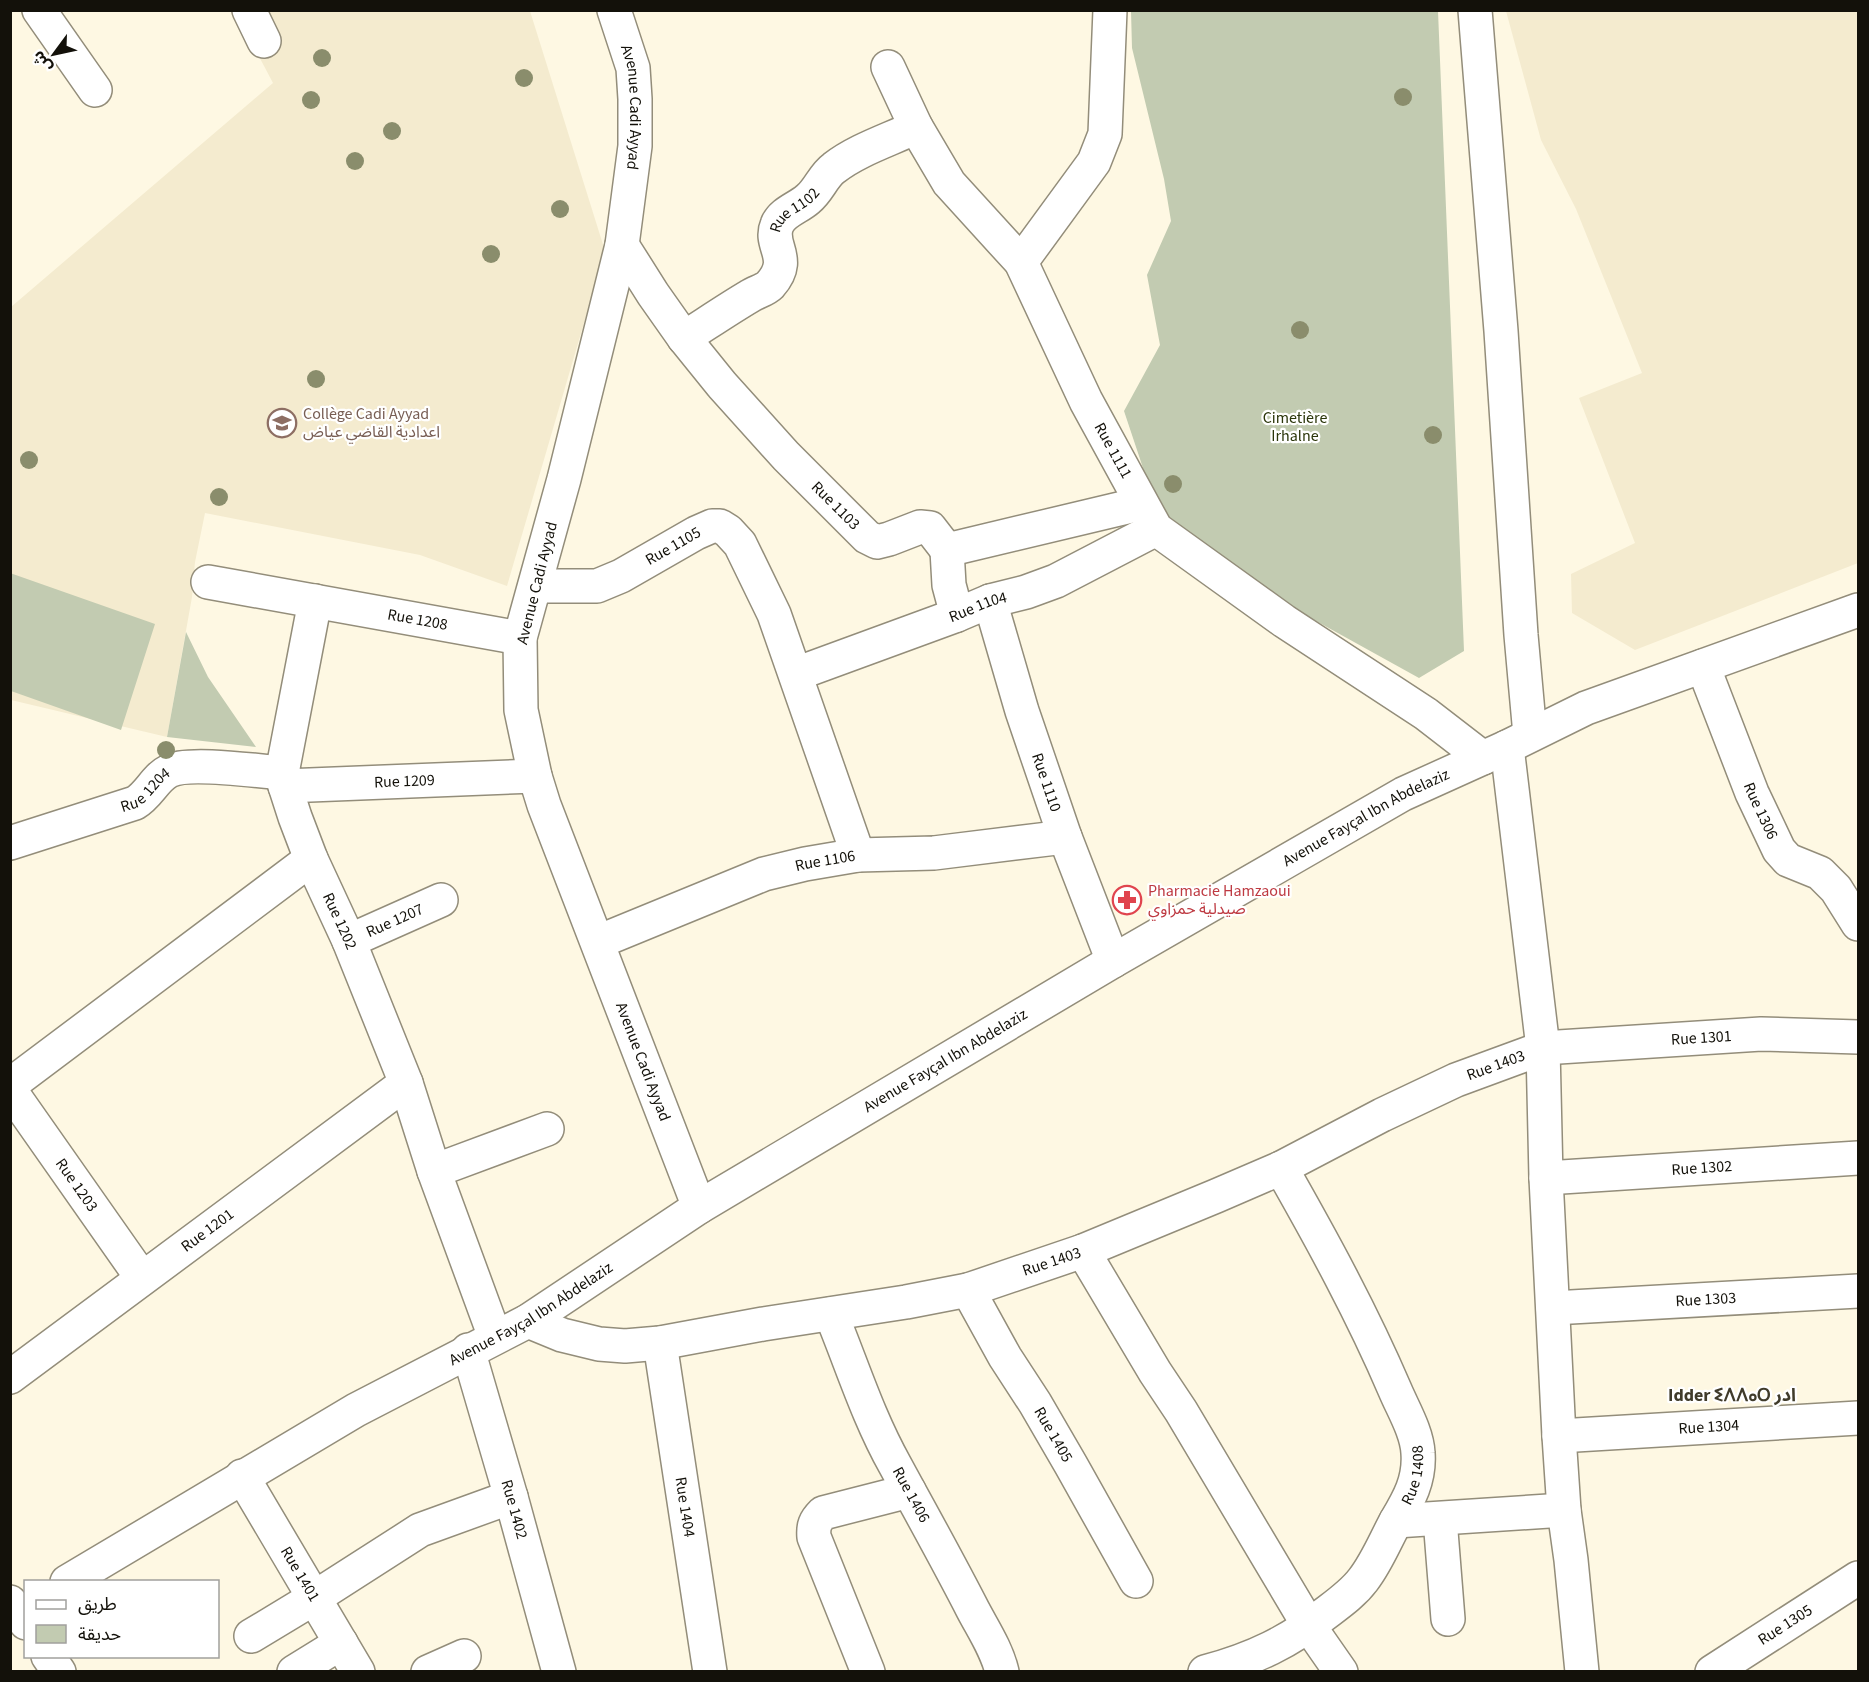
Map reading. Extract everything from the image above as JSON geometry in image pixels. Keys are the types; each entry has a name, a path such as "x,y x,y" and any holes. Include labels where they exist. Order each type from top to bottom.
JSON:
{"street":[{"path":"39,10 95,90"},
{"path":"249,10 264,41"},
{"name":"Avenue Cadi Ayyad","path":"614,10 633,68 635,99 635,146 622,245 564,479 520,638 521,710 535,777 544,805 699,1207"},
{"path":"888,68 916,127 949,183 1021,262 1094,162 1105,134 1110,10"},
{"path":"1475,10 1501,331 1521,635 1507,747 1543,1048 1546,1178 1559,1436 1564,1510 1582,1671"},
{"name":"Rue 1102","path":"684,338 768,286 778,273 782,257 774,234 777,223 792,209 807,201 832,169 847,159 916,127"},
{"name":"Rue 1103","path":"622,245 684,338 722,385 786,456 867,537 877,542 920,527 930,528 947,550"},
{"name":"Rue 1111","path":"1021,262 1086,401 1148,517 1284,621 1426,714 1507,747"},
{"path":"957,615 949,585 947,550 1148,517"},
{"name":"Rue 1104","path":"796,674 990,602 1056,581 1148,517"},
{"name":"Rue 1105","path":"535,585 597,586 621,576 696,533 712,526 720,526 741,544 774,614 796,674"},
{"name":"Rue 1208","path":"208,582 520,638"},
{"path":"284,779 315,601"},
{"name":"Rue 1110","path":"990,602 1022,711 1065,837 1113,961"},
{"name":"Avenue Fayçal Ibn Abdelaziz","path":"69,1580 356,1410 528,1321 699,1207 1113,961 1403,795 1586,708 1858,610"},
{"name":"Rue 1306","path":"1703,666 1752,793 1779,850 1788,860 1820,873 1836,889 1858,924"},
{"path":"796,674 858,855"},
{"name":"Rue 1204","path":"10,843 135,802 143,798 167,772 178,767 224,768 284,779"},
{"name":"Rue 1209","path":"284,779 535,777"},
{"name":"Rue 1202","path":"284,779 311,859 349,941 406,1083 434,1171 482,1344"},
{"name":"Rue 1106","path":"598,942 764,874 806,864 858,855 934,854 1065,837"},
{"path":"10,1085 311,859"},
{"name":"Rue 1207","path":"349,941 441,900"},
{"name":"Rue 1301","path":"1543,1048 1761,1034 1858,1036"},
{"name":"Rue 1403","path":"528,1321 562,1335 599,1344 625,1346 660,1343 968,1290 1083,1251 1281,1168 1382,1115 1456,1080 1543,1048"},
{"name":"Rue 1201","path":"10,1377 406,1083"},
{"name":"Rue 1203","path":"10,1090 142,1278"},
{"path":"434,1171 547,1129"},
{"name":"Rue 1302","path":"1546,1178 1858,1158"},
{"name":"Rue 1408","path":"1205,1671 1236,1664 1259,1655 1309,1626 1351,1594 1373,1568 1408,1502 1418,1474 1418,1452 1412,1431 1371,1335 1344,1281 1281,1168"},
{"path":"1083,1251 1309,1626 1341,1671"},
{"name":"Rue 1405","path":"968,1290 1136,1581"},
{"name":"Rue 1303","path":"1554,1308 1858,1291"},
{"name":"Rue 1406","path":"831,1314 867,1409 893,1463 944,1552 993,1647 1002,1671"},
{"name":"Rue 1404","path":"660,1343 710,1671"},
{"name":"Rue 1402","path":"482,1344 511,1497 558,1671"},
{"name":"Rue 1304","path":"1559,1436 1858,1418"},
{"name":"Rue 1401","path":"242,1476 358,1671"},
{"path":"868,1671 814,1537 813,1527 823,1513 909,1491"},
{"path":"250,1636 420,1530 511,1497"},
{"path":"1396,1521 1564,1510"},
{"path":"1440,1519 1448,1618"},
{"name":"Rue 1305","path":"1712,1671 1858,1578"},
{"path":"294,1671 340,1643"},
{"path":"428,1671 464,1656"},
{"path":"49,1658 59,1671"}],"shaded area":[{"name":"Collège Cadi Ayyad اعدادية القاضي عياض","path":"235,11 530,11 605,251 507,586 420,555 205,513 167,737 11,700 11,307 273,83"},
{"path":"1506,11 1858,11 1858,563 1635,650 1572,613 1571,574 1635,543 1579,398 1642,373 1576,209 1541,140"}],"green space":[{"name":"Cimetière Irhalne","path":"1131,11 1438,11 1464,651 1419,678 1202,558 1158,513 1124,411 1160,345 1147,275 1171,221 1164,179 1132,48"},
{"path":"10,573 155,624 121,730 11,691"},
{"path":"186,632 208,677 256,747 167,737"}],"place":[{"name":"Collège Cadi Ayyad اعدادية القاضي عياض","path":"282,423"},
{"name":"Pharmacie Hamzaoui صيدلية حمزاوي","path":"1127,900"}],"district":[{"name":"Idder ⵉⴷⴷⴰⵔ ادر","path":"1732,1395"}]}
